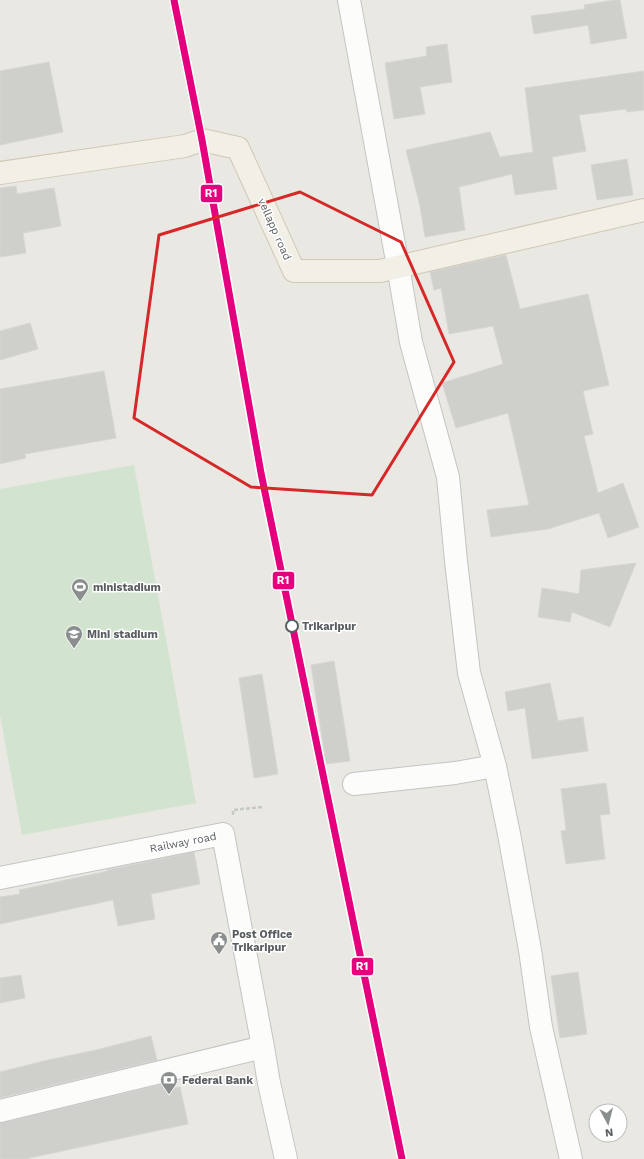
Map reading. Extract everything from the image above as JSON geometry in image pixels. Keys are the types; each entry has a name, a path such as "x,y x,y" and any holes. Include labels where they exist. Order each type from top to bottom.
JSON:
{"main road":[{"name":"vellapp road","path":"0,172 185,146 202,140 238,148 294,271 380,270 644,210"}],"street":[{"path":"349,0 411,342 448,477 469,673 495,766 529,942 541,1027 571,1159"},
{"path":"354,784 455,773 495,766"},
{"name":"Railway road","path":"0,878 223,834 262,1047 286,1159"},
{"path":"0,1111 262,1047"}],"path":[{"path":"223,834 234,821 233,810 262,807"}],"highlighted area":[{"path":"300,192 401,242 454,362 372,495 251,487 134,418 159,235"}],"green space":[{"name":"ministadium","path":"134,465 196,803 22,835 0,715 0,489"}],"building":[{"path":"620,0 627,38 591,44 588,25 534,34 531,16 585,9 584,5"},
{"path":"447,44 452,82 420,87 425,114 394,119 385,63 427,56 426,47"},
{"path":"49,62 63,132 0,145 0,71"},
{"path":"644,71 644,110 627,112 626,109 579,115 586,151 552,157 557,189 515,195 512,174 459,187 465,230 425,237 420,206 406,150 490,132 500,157 533,152 525,88"},
{"path":"627,159 633,195 597,200 591,165"},
{"path":"16,186 17,194 54,188 61,226 23,233 26,253 0,257 0,188"},
{"path":"506,255 520,309 588,294 609,385 583,391 593,434 584,436 598,493 623,483 639,527 608,538 599,513 548,529 491,537 487,510 529,505 508,413 456,428 442,383 503,364 493,326 449,334 441,288 434,290 430,272"},
{"path":"30,323 38,349 0,360 0,331"},
{"path":"104,371 116,438 25,454 26,458 0,464 0,389"},
{"path":"636,563 610,627 572,612 570,622 538,617 542,588 579,594 581,570"},
{"path":"334,661 350,761 326,764 311,665"},
{"path":"262,674 278,774 254,778 239,678"},
{"path":"550,683 558,721 583,717 588,751 532,759 525,708 508,711 505,692"},
{"path":"606,783 610,814 600,815 605,859 566,864 561,831 566,830 561,789"},
{"path":"194,852 200,884 151,894 155,919 118,926 113,900 0,924 0,897 20,894 19,890"},
{"path":"578,972 587,1034 560,1038 551,976"},
{"path":"21,975 25,998 0,1003 0,978"},
{"path":"151,1036 157,1060 0,1098 0,1072"},
{"path":"163,1084 164,1090 180,1087 188,1124 25,1159 0,1159 0,1123"}],"transit line":[{"name":"R1","path":"174,0 202,140 261,473 402,1159"}],"place":[{"name":"ministadium","path":"80,602"},
{"name":"Trikaripur","path":"292,626"},
{"name":"Mini stadium","path":"74,649"},
{"name":"Post Office Trikaripur","path":"219,955"},
{"name":"Federal Bank","path":"169,1095"}]}
